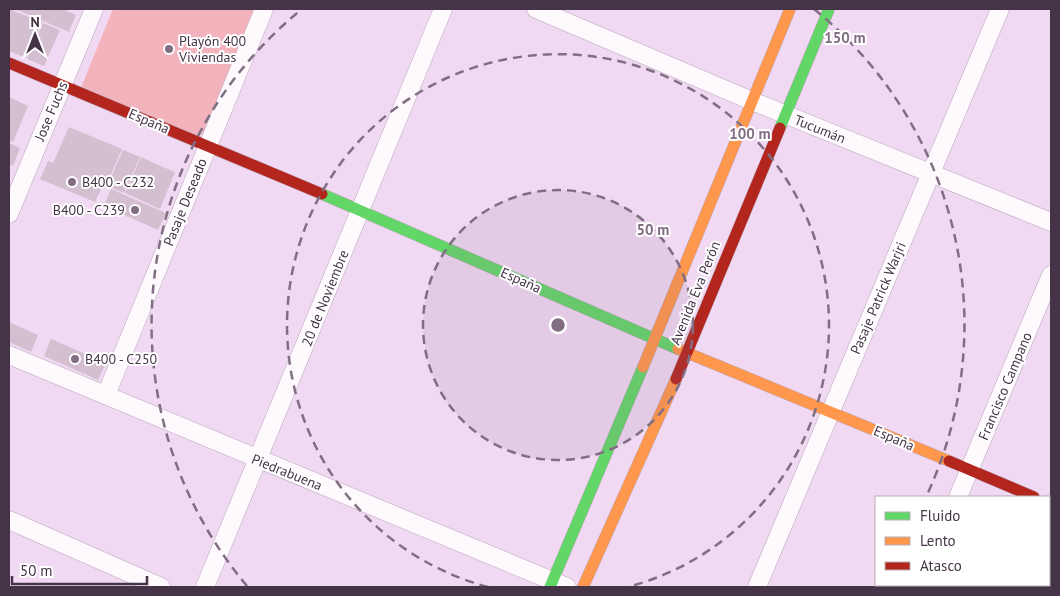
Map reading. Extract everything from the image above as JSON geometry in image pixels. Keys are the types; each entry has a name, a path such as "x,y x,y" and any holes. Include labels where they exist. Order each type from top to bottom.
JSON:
{"street":[{"name":"Jose Fuchs","path":"9,214 94,9"},
{"name":"Pasaje Deseado","path":"106,395 264,9"},
{"name":"20 de Noviembre","path":"205,587 259,460 443,9"},
{"name":"Tucumán","path":"536,9 752,101 1051,222"},
{"name":"Avenida Eva Perón","path":"557,585 790,9"},
{"name":"Avenida Eva Perón","path":"583,587 686,353 829,9"},
{"name":"Pasaje Patrick Warjri","path":"757,587 1000,9"},
{"name":"España","path":"9,63 361,210 686,353 831,411 1032,496"},
{"name":"Francisco Campano","path":"958,496 1051,275"},
{"name":"Piedrabuena","path":"9,355 557,585"},
{"path":"9,520 161,587"}],"shaded area":[{"name":"Playón 400 Viviendas","path":"113,9 258,9 207,131 199,136 80,90"}],"building":[{"path":"9,9 42,22 26,58 9,51"},
{"path":"15,9 63,9 76,15 69,32"},
{"path":"43,23 60,30 44,66 27,59"},
{"path":"9,97 28,106 13,142 9,140"},
{"path":"69,127 122,149 106,186 71,170 103,185 95,202 40,179 48,161 53,163"},
{"path":"9,143 20,148 13,166 9,164"},
{"path":"123,150 140,157 124,193 107,186"},
{"path":"141,157 175,172 160,209 125,193"},
{"name":"B400 - C239","path":"111,189 166,213 158,230 104,206"},
{"path":"9,322 38,335 31,352 9,342"},
{"name":"B400 - C250","path":"51,339 106,363 98,380 44,356"}],"traffic: fast":[{"path":"780,128 829,9"},
{"path":"322,194 678,349"},
{"path":"550,587 643,367"}],"traffic: slow":[{"path":"643,367 790,9"},
{"path":"678,349 949,461"},
{"path":"583,587 676,379"}],"traffic: jam":[{"path":"9,63 322,194"},
{"path":"676,379 780,128"},
{"path":"949,461 1032,496"}],"place":[{"name":"Playón 400 Viviendas","path":"169,49"},
{"name":"B400 - C232","path":"72,182"},
{"name":"B400 - C239","path":"135,210"},
{"name":"B400 - C250","path":"75,359"}]}
